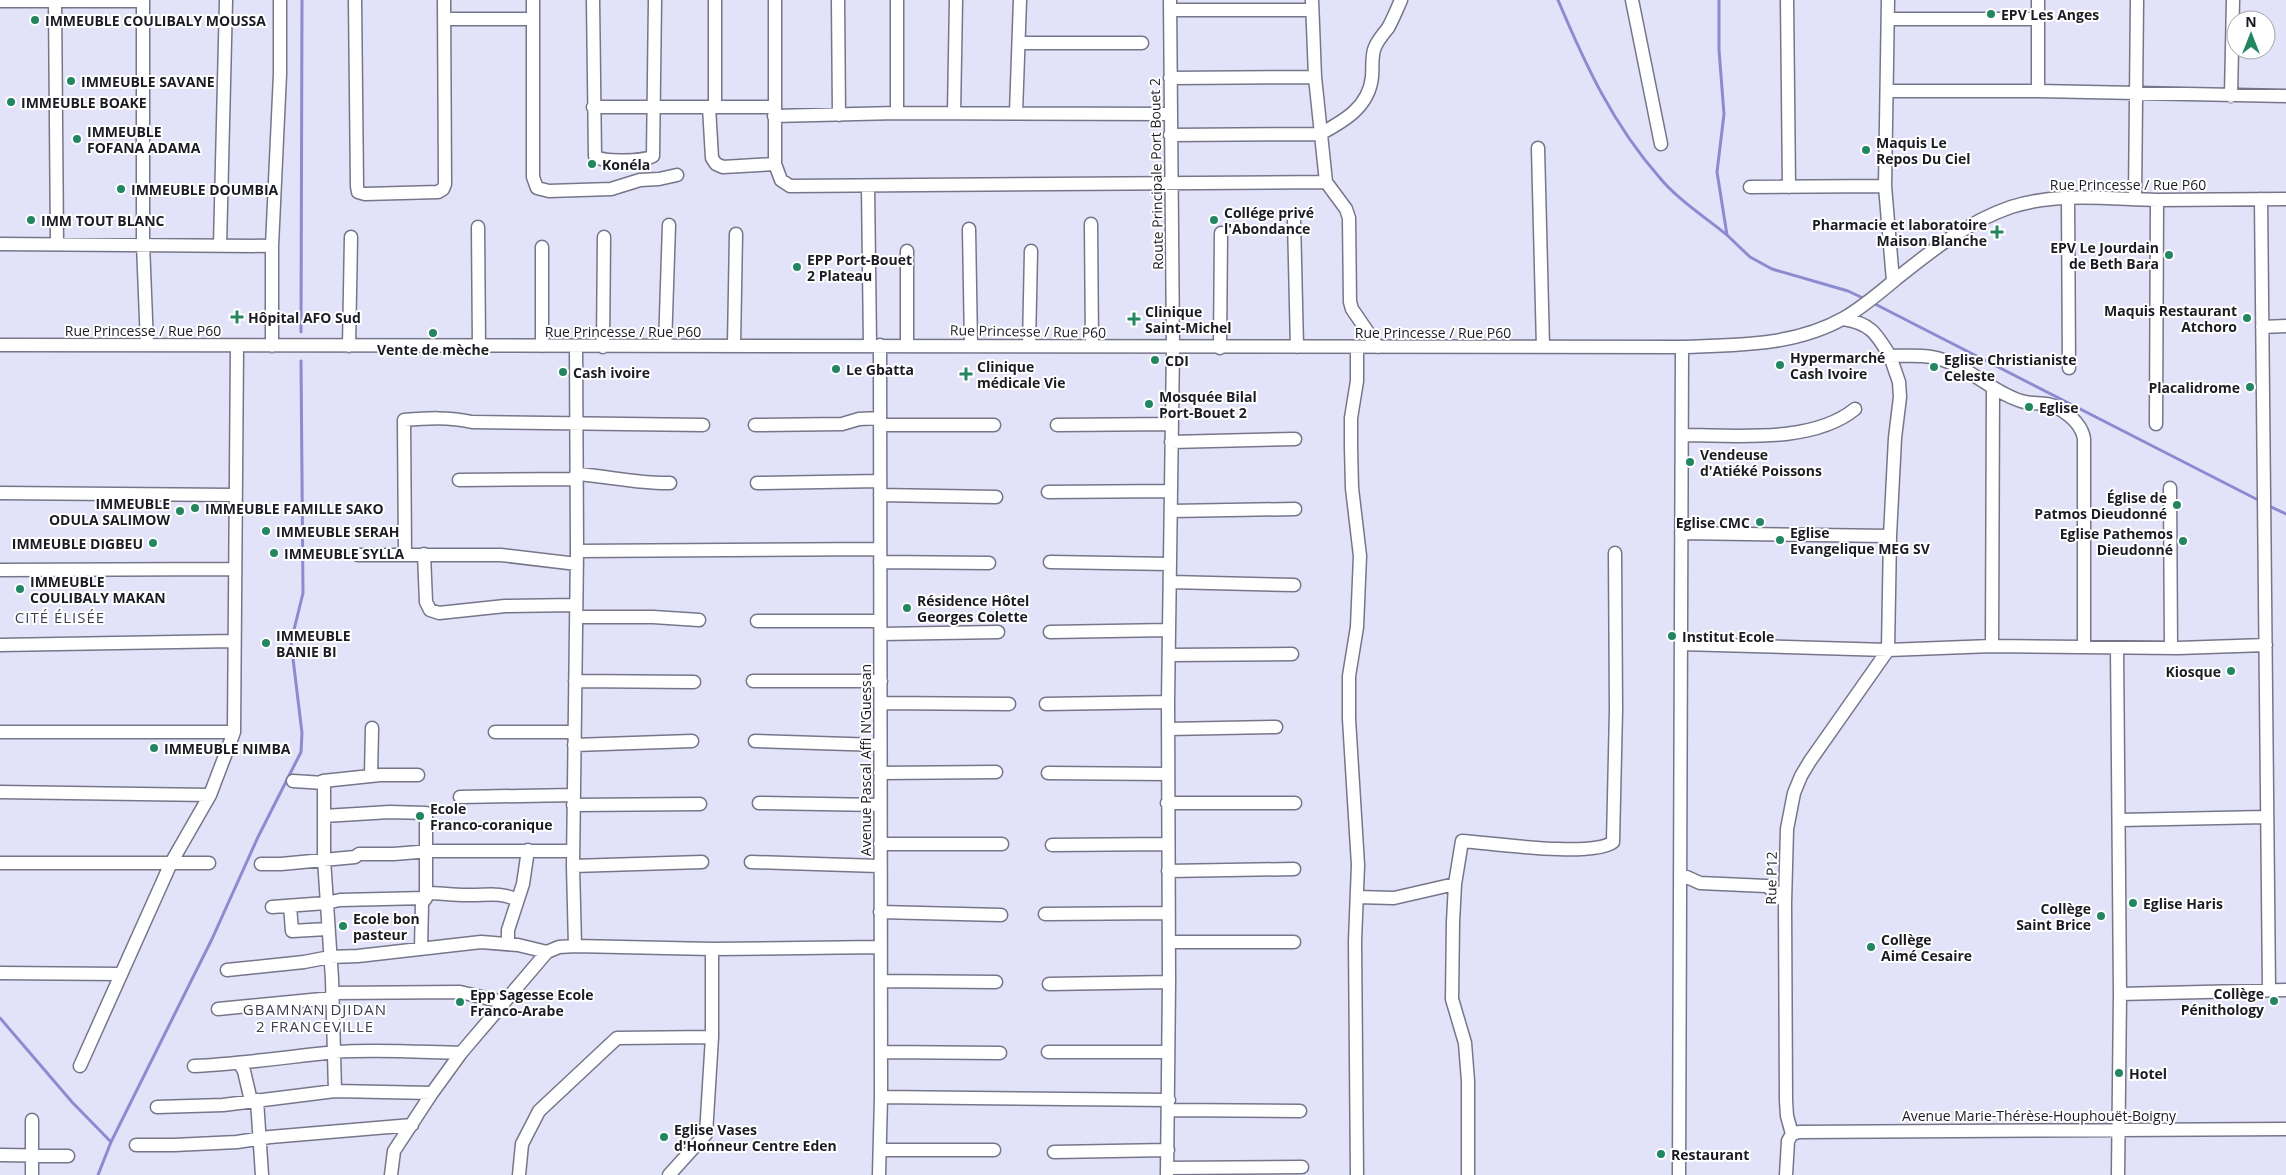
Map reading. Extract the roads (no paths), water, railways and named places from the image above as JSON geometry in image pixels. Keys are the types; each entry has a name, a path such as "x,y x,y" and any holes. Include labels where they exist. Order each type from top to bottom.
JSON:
{"street":[{"path":"55,0 57,243"},
{"path":"220,246 226,0"},
{"path":"272,346 272,246 280,74 280,0"},
{"path":"355,0 357,186 358,192 365,194 438,192 443,190 445,184 444,0"},
{"path":"533,0 533,177 536,188 549,191 611,189 640,180 659,179 677,175"},
{"path":"593,0 595,156 597,159 641,160 653,156 655,0"},
{"path":"716,0 712,158 716,164 723,167 775,164"},
{"path":"775,0 775,164 781,180 790,186 1326,182"},
{"path":"838,0 839,115"},
{"path":"896,0 897,113"},
{"path":"954,113 956,0"},
{"path":"1016,113 1020,0"},
{"path":"1170,135 1320,134 1356,111 1364,102 1370,90 1374,48 1389,26 1401,0"},
{"path":"1632,0 1661,144"},
{"path":"1787,0 1789,187"},
{"path":"1888,0 1886,186 1894,281"},
{"path":"2038,0 2038,91"},
{"path":"2135,199 2137,0"},
{"path":"2231,96 2233,0"},
{"path":"0,1 143,1 143,244 147,344"},
{"path":"1170,5 1311,5 1314,77 1326,182 1346,209 1349,218 1350,302 1378,347"},
{"name":"Route Principale Port Bouet 2","path":"1167,1172 1169,982 1167,803 1173,348 1170,182 1170,5"},
{"path":"444,19 533,19"},
{"path":"1888,19 2038,19"},
{"path":"1019,43 1142,43"},
{"path":"1170,78 1314,77"},
{"path":"1887,91 2038,91 2286,96"},
{"path":"593,107 712,107 839,115 897,113 1170,114"},
{"path":"1538,148 1543,347"},
{"name":"Avenue Pascal Affi N'Guessan","path":"868,186 880,421 881,1097 879,1175"},
{"path":"1750,187 1886,186"},
{"path":"2068,198 2069,368"},
{"name":"Rue Princesse / Rue P60","path":"0,345 603,347 1029,345 1297,348 1682,347 1777,341 1843,319 1877,296 1936,247 1963,229 2010,207 2040,200 2068,198 2157,200 2286,198"},
{"path":"2261,199 2269,990"},
{"path":"2156,424 2157,200"},
{"path":"1294,219 1297,348"},
{"path":"1090,224 1092,346"},
{"path":"665,346 669,225"},
{"path":"478,227 479,346"},
{"path":"969,229 971,345"},
{"path":"1220,348 1221,233"},
{"path":"734,346 736,234"},
{"path":"349,346 351,237"},
{"path":"603,347 604,237"},
{"path":"0,244 272,246"},
{"path":"542,247 542,346"},
{"path":"907,250 907,345"},
{"path":"1029,345 1031,251"},
{"path":"1843,319 1859,321 1872,329 1890,356 1899,382 1900,397 1895,438 1890,536 1888,650"},
{"path":"2262,327 2286,326"},
{"path":"80,1066 171,864 210,796 234,732 233,569 236,346"},
{"path":"575,946 573,850 577,564 576,346"},
{"path":"1357,347 1357,381 1352,418 1351,447 1352,488 1360,556 1360,591 1350,676 1349,719 1358,865 1355,941 1357,1175"},
{"path":"1679,1175 1682,347"},
{"path":"1890,356 1942,359 1980,377 1993,389 2019,400 2057,407 2078,425 2083,432 2084,647"},
{"path":"1992,646 1993,389"},
{"path":"1682,435 1790,435 1837,422 1855,409"},
{"path":"405,554 404,420 430,418 472,422 703,425"},
{"path":"755,425 842,424 859,419 994,425"},
{"path":"1057,425 1172,424"},
{"path":"1172,442 1295,439"},
{"path":"459,480 615,477 640,482 670,483"},
{"path":"757,483 880,481"},
{"path":"2170,488 2171,648"},
{"path":"1048,492 1171,491"},
{"path":"0,493 234,495"},
{"path":"880,495 996,497"},
{"path":"1171,511 1295,509"},
{"path":"1681,533 1890,536"},
{"path":"577,551 880,555 988,564"},
{"path":"1468,1175 1468,1081 1464,1043 1452,999 1455,884 1462,841 1571,848 1608,845 1613,842 1616,710 1615,553"},
{"path":"424,554 426,602 430,610 439,613 505,606 699,620"},
{"path":"358,555 501,555 577,564"},
{"path":"1050,562 1170,564"},
{"path":"0,570 233,569"},
{"path":"1170,582 1294,584"},
{"path":"757,621 880,621"},
{"path":"1050,632 1169,630"},
{"path":"881,634 998,632"},
{"path":"0,645 234,641"},
{"path":"1681,644 1888,650 1992,646 2171,648 2266,646"},
{"path":"2118,648 2120,820 2118,1175"},
{"name":"Rue P12","path":"1792,1134 1787,1116 1785,903 1787,829 1790,810 1801,776 1888,650"},
{"path":"1169,655 1292,654"},
{"path":"575,681 694,682"},
{"path":"753,681 881,681"},
{"path":"1046,704 1168,702"},
{"path":"881,703 1009,704"},
{"path":"1168,729 1276,727"},
{"path":"371,776 372,728"},
{"path":"0,732 234,732"},
{"path":"495,732 574,732"},
{"path":"574,745 692,741"},
{"path":"755,741 880,745"},
{"path":"880,773 996,772"},
{"path":"1048,773 1168,774"},
{"path":"292,781 322,783 323,781 371,776 418,775"},
{"path":"322,783 324,783 324,859 335,1052 335,1091"},
{"path":"0,792 210,796"},
{"path":"460,797 700,804"},
{"path":"759,803 880,805"},
{"path":"1167,803 1295,803"},
{"path":"324,816 426,812 426,896 422,903 421,949"},
{"path":"2120,820 2266,817"},
{"path":"880,844 1002,844"},
{"path":"1052,845 1168,844"},
{"path":"508,944 508,930 523,884 528,850"},
{"path":"261,864 355,857 359,854 394,854 427,851 573,850"},
{"path":"573,866 702,862"},
{"path":"751,862 880,866"},
{"path":"0,863 208,864"},
{"path":"1168,872 1294,870"},
{"path":"1680,874 1700,883 1766,886 1778,894 1785,903"},
{"path":"1357,896 1394,898 1455,884"},
{"path":"272,907 326,904 340,900 490,893 505,894 517,900"},
{"path":"290,906 292,931 328,929"},
{"path":"880,912 1001,915"},
{"path":"1045,914 1168,913"},
{"path":"227,970 304,962 330,957 358,956 481,942 508,944 548,952"},
{"path":"1168,942 1294,942"},
{"path":"391,1175 394,1151 432,1094 461,1053 548,952 560,947 575,946 712,949 880,948"},
{"path":"669,1175 706,1134 712,1037 712,949"},
{"path":"0,972 121,974"},
{"path":"881,981 996,982"},
{"path":"1049,984 1169,982"},
{"path":"2120,994 2286,990"},
{"path":"218,1009 332,995 460,992 503,1002"},
{"path":"519,1175 522,1144 539,1111 617,1038 712,1037"},
{"path":"194,1066 240,1064 335,1052 461,1053"},
{"path":"881,1052 1000,1053"},
{"path":"1048,1052 1168,1052"},
{"path":"240,1064 254,1101 260,1138 262,1175"},
{"path":"156,1107 223,1105 335,1091 432,1094"},
{"path":"881,1097 1168,1105 1300,1111"},
{"path":"32,1120 32,1175"},
{"path":"136,1145 203,1144 412,1125"},
{"name":"Avenue Marie-Thérèse-Houphouët-Boigny","path":"1792,1134 1799,1132 2286,1129"},
{"path":"1786,1175 1788,1141 1792,1134"},
{"path":"880,1150 994,1150"},
{"path":"1054,1152 1168,1150"},
{"path":"0,1155 68,1156"},
{"path":"1167,1172 1302,1167"}],"waterway":[{"path":"301,332 302,0"},
{"path":"1558,0 1602,93 1614,115 1643,158 1683,200 1727,235"},
{"path":"1719,0 1719,50 1724,114 1717,172 1727,235 1750,257 1772,269 1848,291 1865,299"},
{"path":"1873,303 2262,502"},
{"path":"98,1175 111,1142 212,939 258,837 301,752 302,733 291,642 303,593 301,361"},
{"path":"2267,505 2286,514"},
{"path":"0,1018 72,1102 111,1142"}],"place":[{"name":"EPV Les Anges","path":"1991,14"},
{"name":"IMMEUBLE COULIBALY MOUSSA","path":"35,20"},
{"name":"IMMEUBLE SAVANE","path":"71,81"},
{"name":"IMMEUBLE BOAKE","path":"11,102"},
{"name":"IMMEUBLE FOFANA ADAMA","path":"77,139"},
{"name":"Maquis Le Repos Du Ciel","path":"1866,150"},
{"name":"Konéla","path":"592,164"},
{"name":"IMMEUBLE DOUMBIA","path":"121,189"},
{"name":"IMM TOUT BLANC","path":"31,220"},
{"name":"Collége privé l'Abondance","path":"1214,220"},
{"name":"Pharmacie et laboratoire Maison Blanche","path":"1997,232"},
{"name":"EPV Le Jourdain de Beth Bara","path":"2169,255"},
{"name":"EPP Port-Bouet 2 Plateau","path":"797,267"},
{"name":"Hôpital AFO Sud","path":"237,317"},
{"name":"Maquis Restaurant Atchoro","path":"2247,318"},
{"name":"Clinique Saint-Michel","path":"1134,319"},
{"name":"Vente de mèche","path":"433,333"},
{"name":"CDI","path":"1155,360"},
{"name":"Hypermarché Cash Ivoire","path":"1780,365"},
{"name":"Eglise Christianiste Celeste","path":"1934,367"},
{"name":"Le Gbatta","path":"836,369"},
{"name":"Cash ivoire","path":"563,372"},
{"name":"Clinique médicale Vie","path":"966,374"},
{"name":"Placalidrome","path":"2250,387"},
{"name":"Mosquée Bilal Port-Bouet 2","path":"1149,404"},
{"name":"Eglise","path":"2029,407"},
{"name":"Vendeuse d'Atiéké Poissons","path":"1690,462"},
{"name":"Église de Patmos Dieudonné","path":"2177,505"},
{"name":"IMMEUBLE FAMILLE SAKO","path":"195,508"},
{"name":"IMMEUBLE ODULA SALIMOW","path":"180,511"},
{"name":"Eglise CMC","path":"1760,522"},
{"name":"IMMEUBLE SERAH","path":"266,531"},
{"name":"Eglise Evangelique MEG SV","path":"1780,540"},
{"name":"Eglise Pathemos Dieudonné","path":"2183,541"},
{"name":"IMMEUBLE DIGBEU","path":"153,543"},
{"name":"IMMEUBLE SYLLA","path":"274,553"},
{"name":"IMMEUBLE COULIBALY MAKAN","path":"20,589"},
{"name":"Résidence Hôtel Georges Colette","path":"907,608"},
{"name":"Institut Ecole","path":"1672,636"},
{"name":"IMMEUBLE BANIE BI","path":"266,643"},
{"name":"Kiosque","path":"2231,671"},
{"name":"IMMEUBLE NIMBA","path":"154,748"},
{"name":"Ecole Franco-coranique","path":"420,816"},
{"name":"Eglise Haris","path":"2133,903"},
{"name":"Collège Saint Brice","path":"2101,916"},
{"name":"Ecole bon pasteur","path":"343,926"},
{"name":"Collège Aimé Cesaire","path":"1871,947"},
{"name":"Collège Pénithology","path":"2274,1001"},
{"name":"Epp Sagesse Ecole Franco-Arabe","path":"460,1002"},
{"name":"Hotel","path":"2119,1073"},
{"name":"Eglise Vases d'Honneur Centre Eden","path":"664,1137"},
{"name":"Restaurant","path":"1661,1154"}],"district":[{"name":"CITÉ ÉLISÉE","path":"60,617"},
{"name":"GBAMNAN DJIDAN 2 FRANCEVILLE","path":"315,1018"}]}
